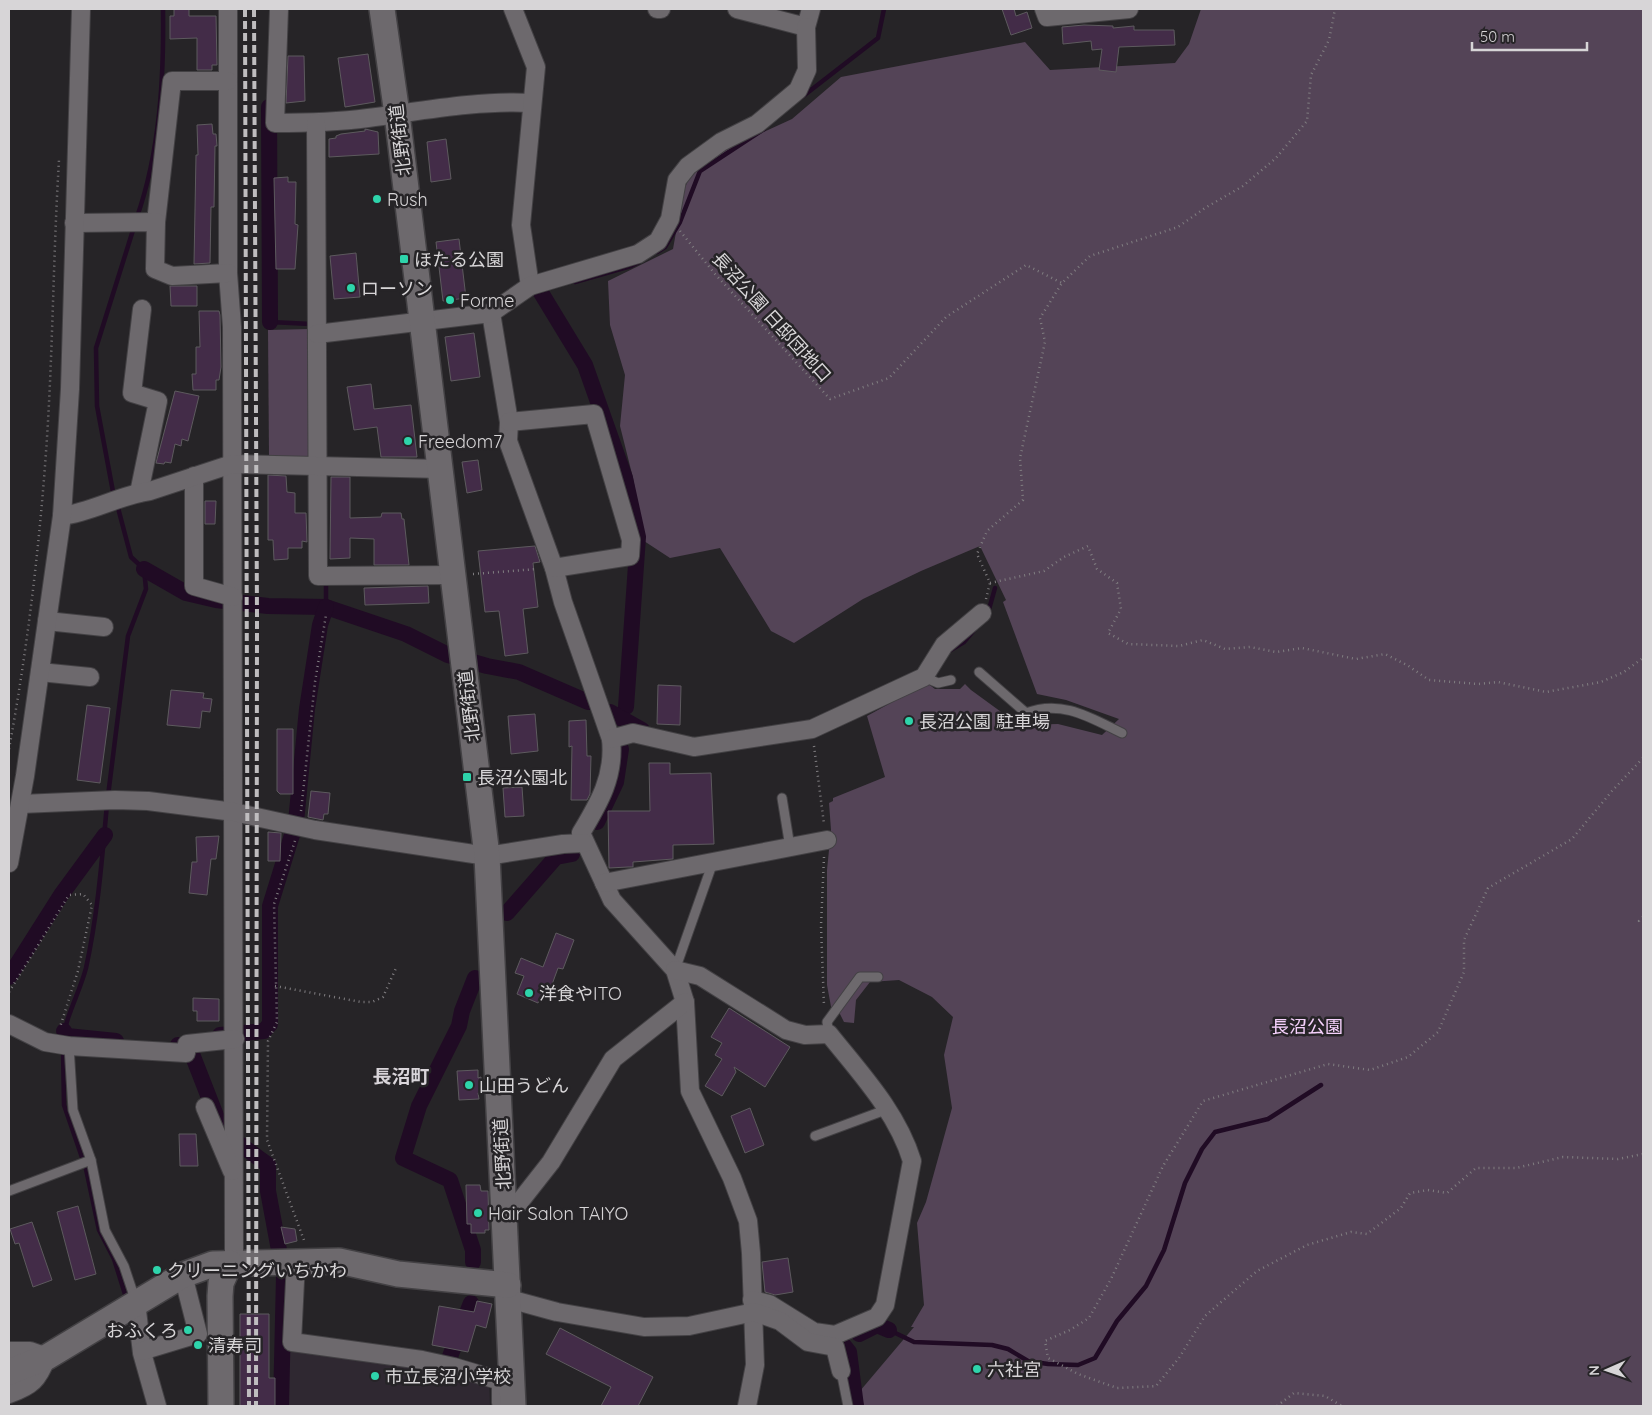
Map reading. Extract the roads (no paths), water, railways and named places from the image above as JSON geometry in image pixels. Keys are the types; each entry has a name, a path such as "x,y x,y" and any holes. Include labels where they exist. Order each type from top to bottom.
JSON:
{"main road":[{"name":"北野街道","path":"382,9 397,114 487,856 513,1406"},
{"path":"9,1372 47,1357 136,1302 200,1267 230,1263 339,1261 509,1301 529,1406"},
{"path":"221,1406 220,1289 230,1263"}],"street":[{"path":"9,864 21,804 62,516 70,380 81,9"},
{"path":"228,9 228,272 232,327 235,1039 234,1253 230,1263"},
{"path":"278,9 275,123 316,124 495,101 532,103"},
{"path":"513,9 536,67 521,225 530,286"},
{"path":"737,9 806,27"},
{"path":"317,334 491,313 530,286 638,254 658,240 670,219 677,180 688,166 721,142 757,124 798,90 808,70 806,27 811,9"},
{"path":"1044,9 1047,17 1128,9"},
{"path":"228,81 172,81 156,222 155,269 172,276 228,272"},
{"path":"316,124 318,576 454,576"},
{"path":"74,224 156,222"},
{"path":"139,493 158,401 132,393 142,309"},
{"path":"491,313 509,422 508,441 554,568 566,611 612,739 613,754 608,781 602,797 581,833 612,900 629,921 665,956 675,970 685,1002 690,1092 732,1178 748,1221 755,1366 747,1406"},
{"path":"509,422 594,414 631,540 630,556 554,568"},
{"path":"62,516 75,514 232,464 441,469"},
{"path":"194,476 194,586 233,597"},
{"path":"612,739 633,733 694,747 812,729 880,701 924,677 944,645 982,613"},
{"path":"47,621 104,627"},
{"path":"40,672 90,677"},
{"path":"21,804 115,800 148,802 234,812 300,827 487,856 563,844 584,843"},
{"path":"604,882 827,840"},
{"path":"509,1301 557,1312 644,1327 689,1326 753,1306 770,1304 814,1332 835,1336 877,1317 885,1305 912,1162 907,1144 888,1109 828,1028 805,1035 786,1030 700,976 675,970"},
{"path":"504,1208 518,1204 551,1162 613,1059 685,1002"},
{"path":"9,1024 45,1042 62,1045 186,1052 187,1044 235,1039"},
{"path":"205,1107 235,1180"},
{"path":"304,1261 292,1342 422,1360 501,1381 501,1406"},
{"path":"142,1352 198,1334 183,1275"},
{"path":"136,1302 142,1352 157,1406"},
{"path":"753,1306 808,1342 835,1347 841,1371"},
{"path":"9,1351 30,1351 47,1357 40,1376 26,1388 9,1394"}],"lane":[{"path":"979,672 1026,713 1054,706 1083,714 1122,733"},
{"path":"924,677 938,683 951,680"},
{"path":"782,798 790,847"},
{"path":"675,970 712,862"},
{"path":"828,1028 860,978 878,977"},
{"path":"62,1045 72,1110 91,1160 106,1230 124,1266 136,1302"},
{"path":"816,1136 888,1109"},
{"path":"9,1191 91,1160"},
{"path":"841,1371 848,1406"}],"waterway":[{"path":"137,217 145,192 156,140 163,61 163,9"},
{"path":"802,97 878,38 884,9"},
{"path":"269,107 270,322"},
{"path":"657,252 665,247 680,222 700,171 764,129"},
{"path":"114,497 97,406 96,348 134,227"},
{"path":"575,282 639,262"},
{"path":"540,291 585,365 625,478 638,537 626,707"},
{"path":"270,322 311,324"},
{"path":"108,796 128,636 146,589 144,569 131,557 117,504"},
{"path":"144,569 186,593 216,600 268,606 326,607 406,634 448,655 487,666 519,672 588,702"},
{"path":"326,581 326,607"},
{"path":"988,613 995,588"},
{"path":"220,1035 264,1031 270,1024 270,906 296,822 307,709 320,625 326,607"},
{"path":"949,651 964,642 975,629"},
{"path":"610,712 642,730"},
{"path":"597,822 616,782 621,749"},
{"path":"63,1041 64,1032 86,968 94,927 107,804"},
{"path":"9,977 61,895 105,835"},
{"path":"507,913 556,857 572,854"},
{"path":"473,1262 473,1250 450,1180 403,1158 419,1106 459,1026 462,1011 475,978"},
{"path":"64,1031 67,1036 116,1041"},
{"path":"178,1045 182,1045 192,1054 222,1131 268,1165 268,1191 284,1277 281,1406"},
{"path":"63,1049 64,1105 86,1169 99,1230 114,1259 125,1294"},
{"path":"889,1330 914,1342 992,1345 1008,1349 1028,1361 1048,1364 1078,1365 1095,1358 1117,1321 1146,1286 1164,1250 1185,1183 1202,1149 1215,1132 1268,1119 1321,1085"},
{"path":"449,1359 471,1303"},
{"path":"859,1334 877,1325 889,1330"},
{"path":"841,1342 849,1352 856,1406"}],"railway":[{"path":"245,9 249,1406"},
{"path":"254,9 257,618 256,1406"}],"place":[{"name":"Rush","path":"377,199"},
{"name":"ほたる公園","path":"404,259"},
{"name":"ローソン","path":"351,288"},
{"name":"Forme","path":"450,300"},
{"name":"Freedom7","path":"408,441"},
{"name":"長沼公園 駐車場","path":"909,721"},
{"name":"長沼公園北","path":"467,777"},
{"name":"洋食やITO","path":"529,993"},
{"name":"山田うどん","path":"469,1085"},
{"name":"Hair Salon TAIYO","path":"478,1213"},
{"name":"クリーニングいちかわ","path":"157,1270"},
{"name":"おふくろ","path":"188,1330"},
{"name":"清寿司","path":"198,1345"},
{"name":"六社宮","path":"977,1369"},
{"name":"市立長沼小学校","path":"375,1376"}],"district":[{"name":"長沼町","path":"401,1076"}],"park label":[{"name":"長沼公園","path":"1307,1026"}]}
